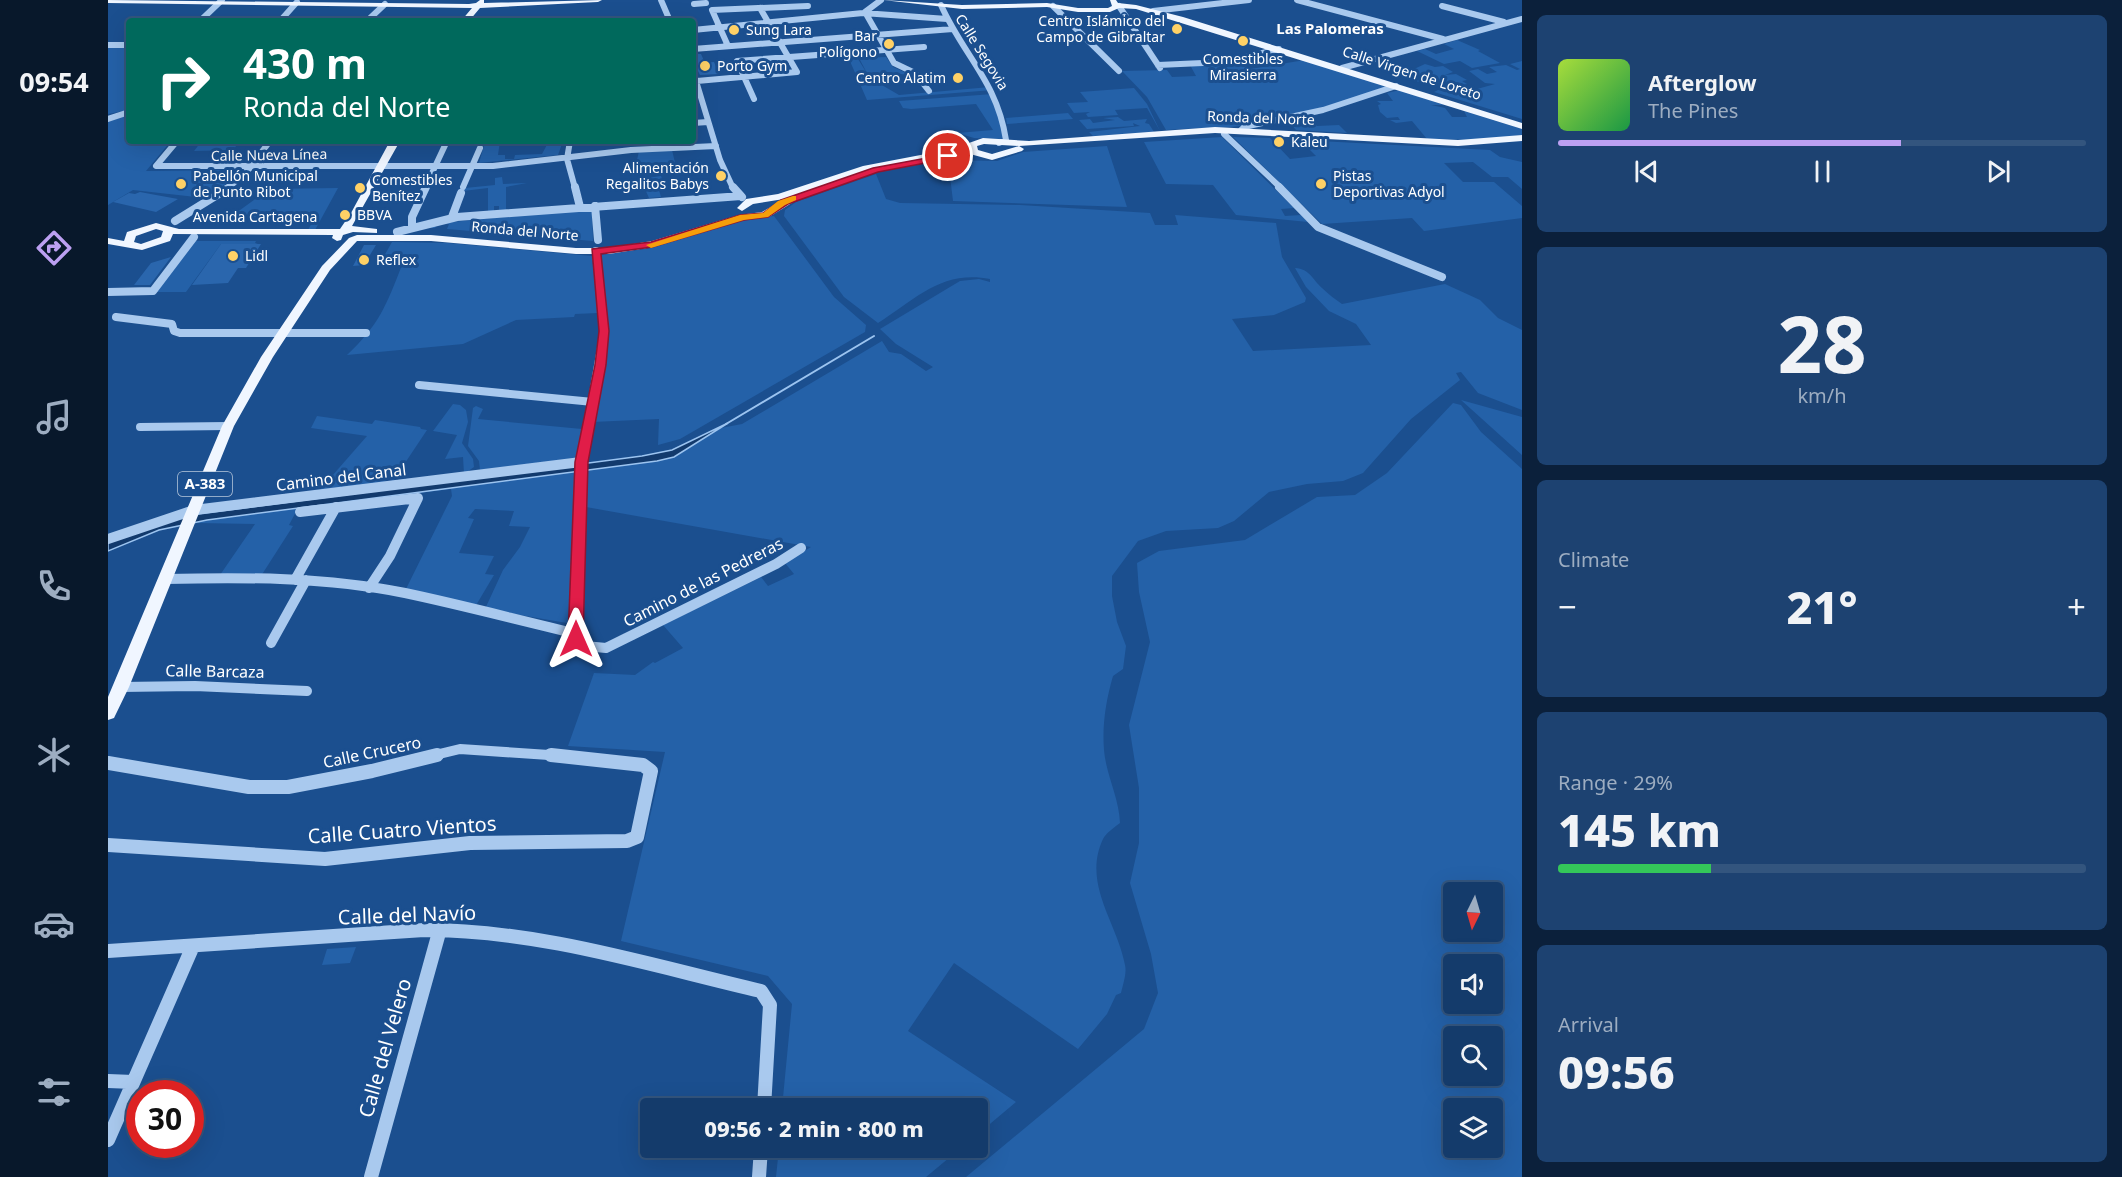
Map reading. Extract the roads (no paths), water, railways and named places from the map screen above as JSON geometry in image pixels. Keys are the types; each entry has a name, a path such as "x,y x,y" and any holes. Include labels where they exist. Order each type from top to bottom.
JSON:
{"main road":[{"path":"109,1 387,1 501,4 598,0"},
{"name":"Calle Virgen de Loreto","path":"886,0 988,6 1043,2 1056,9 1074,10 1118,4 1154,10 1522,124"},
{"path":"468,18 483,2"},
{"name":"Calle Virgen de Loreto","path":"1154,10 1522,124"},
{"name":"Ronda del Norte","path":"357,235 431,238 596,251 652,244 743,217 769,214 776,207 883,168 948,156 972,149 983,141 1038,143 1191,131 1241,130 1446,143 1522,138"},
{"name":"Ronda del Norte","path":"357,235 397,232 619,244 672,234 739,203 780,197 882,163 972,149 992,157 1008,151 1224,134 1445,147 1522,143"},
{"path":"999,143 1008,151"},
{"path":"340,235 356,214 392,144"},
{"path":"759,200 776,207"},
{"path":"739,203 747,214 757,216"},
{"path":"340,235 357,235 356,214"},
{"path":"108,235 168,229"},
{"path":"108,242 149,246 168,229"},
{"name":"Avenida Cartagena","path":"168,229 179,232 340,235"},
{"name":"Avenida Cartagena","path":"168,229 194,237 340,235"},
{"path":"128,243 128,237 136,231"},
{"name":"A-383","path":"326,268 326,262 340,235"},
{"name":"A-383","path":"108,714 228,426 283,333 326,268 357,235"}],"street":[{"path":"661,0 669,18"},
{"path":"804,0 815,17"},
{"path":"865,12 881,0"},
{"path":"1154,10 1249,0"},
{"path":"1297,0 1443,39"},
{"path":"203,18 220,1"},
{"path":"370,18 387,1"},
{"path":"283,18 297,2"},
{"path":"694,3 706,3"},
{"path":"1118,4 1159,66 1225,62 1279,48"},
{"name":"Calle Segovia","path":"941,5 953,29 995,92 1005,123 1006,140 999,143"},
{"path":"728,46 712,10 808,6"},
{"path":"1442,6 1505,22"},
{"path":"696,77 744,78 798,72 760,8"},
{"path":"1056,9 1119,71"},
{"path":"865,12 885,50 896,65 915,73 929,91"},
{"path":"696,30 865,12 947,19"},
{"path":"1344,67 1522,19"},
{"path":"696,49 953,29"},
{"path":"108,45 126,45"},
{"path":"754,99 737,61 924,46"},
{"path":"696,80 716,146 739,203"},
{"path":"1241,130 1247,126 1323,110 1396,86"},
{"path":"108,119 126,113"},
{"path":"696,121 708,120"},
{"path":"1224,134 1292,198 1318,227 1442,277"},
{"name":"Calle Nueva Línea","path":"174,144 156,164 158,167 531,164 636,150 716,146"},
{"path":"168,229 231,188 252,167 268,144"},
{"path":"412,228 412,217 446,144"},
{"path":"569,144 567,158 580,207"},
{"path":"452,218 480,148"},
{"path":"397,232 452,218 580,207 726,196 737,198 739,203"},
{"path":"595,206 598,240"},
{"path":"108,292 153,291 194,237"},
{"path":"574,633 581,462 604,331 596,251"},
{"path":"116,317 172,324 174,331 180,333 366,333"},
{"path":"419,385 593,402"},
{"path":"140,427 228,426"},
{"name":"Camino del Canal","path":"108,539 194,510 581,462"},
{"path":"300,512 416,498 418,501 369,588"},
{"path":"271,643 336,507"},
{"name":"Camino de las Pedreras","path":"165,579 236,577 301,580 404,593 574,633 576,641 581,645 606,648 776,564 801,548"},
{"name":"Calle Barcaza","path":"121,687 195,686 307,691"},
{"name":"Calle Crucero","path":"108,762 249,787 288,787 372,771 460,749 518,752 643,765 649,767 651,777 639,833 637,837 627,841"},
{"name":"Calle Cuatro Vientos","path":"108,845 186,852 325,858 470,843 627,841"},
{"name":"Calle del Navío","path":"108,951 440,930 504,935 614,956 755,989 769,1000 771,1011 765,1098"},
{"name":"Calle del Velero","path":"371,1177 440,930"},
{"path":"134,1080 193,946"},
{"path":"108,1081 126,1082"},
{"path":"108,1140 126,1098"},
{"path":"759,1177 760,1158"}],"waterway":[{"path":"726,424 874,336"}],"place":[{"name":"Centro Islámico del Campo de Gibraltar","path":"1177,29"},
{"name":"Sung Lara","path":"734,30"},
{"name":"Comestibles Mirasierra","path":"1243,41"},
{"name":"Bar Polígono","path":"889,44"},
{"name":"Porto Gym","path":"705,66"},
{"name":"Centro Alatim","path":"958,78"},
{"name":"Kaleu","path":"1279,142"},
{"name":"Alimentación Regalitos Babys","path":"721,176"},
{"name":"Pabellón Municipal de Punto Ribot","path":"181,184"},
{"name":"Pistas Deportivas Adyol","path":"1321,184"},
{"name":"Comestibles Benítez","path":"360,188"},
{"name":"BBVA","path":"345,215"},
{"name":"Lidl","path":"233,256"},
{"name":"Reflex","path":"364,260"}],"district":[{"name":"Las Palomeras","path":"1330,29"}]}
